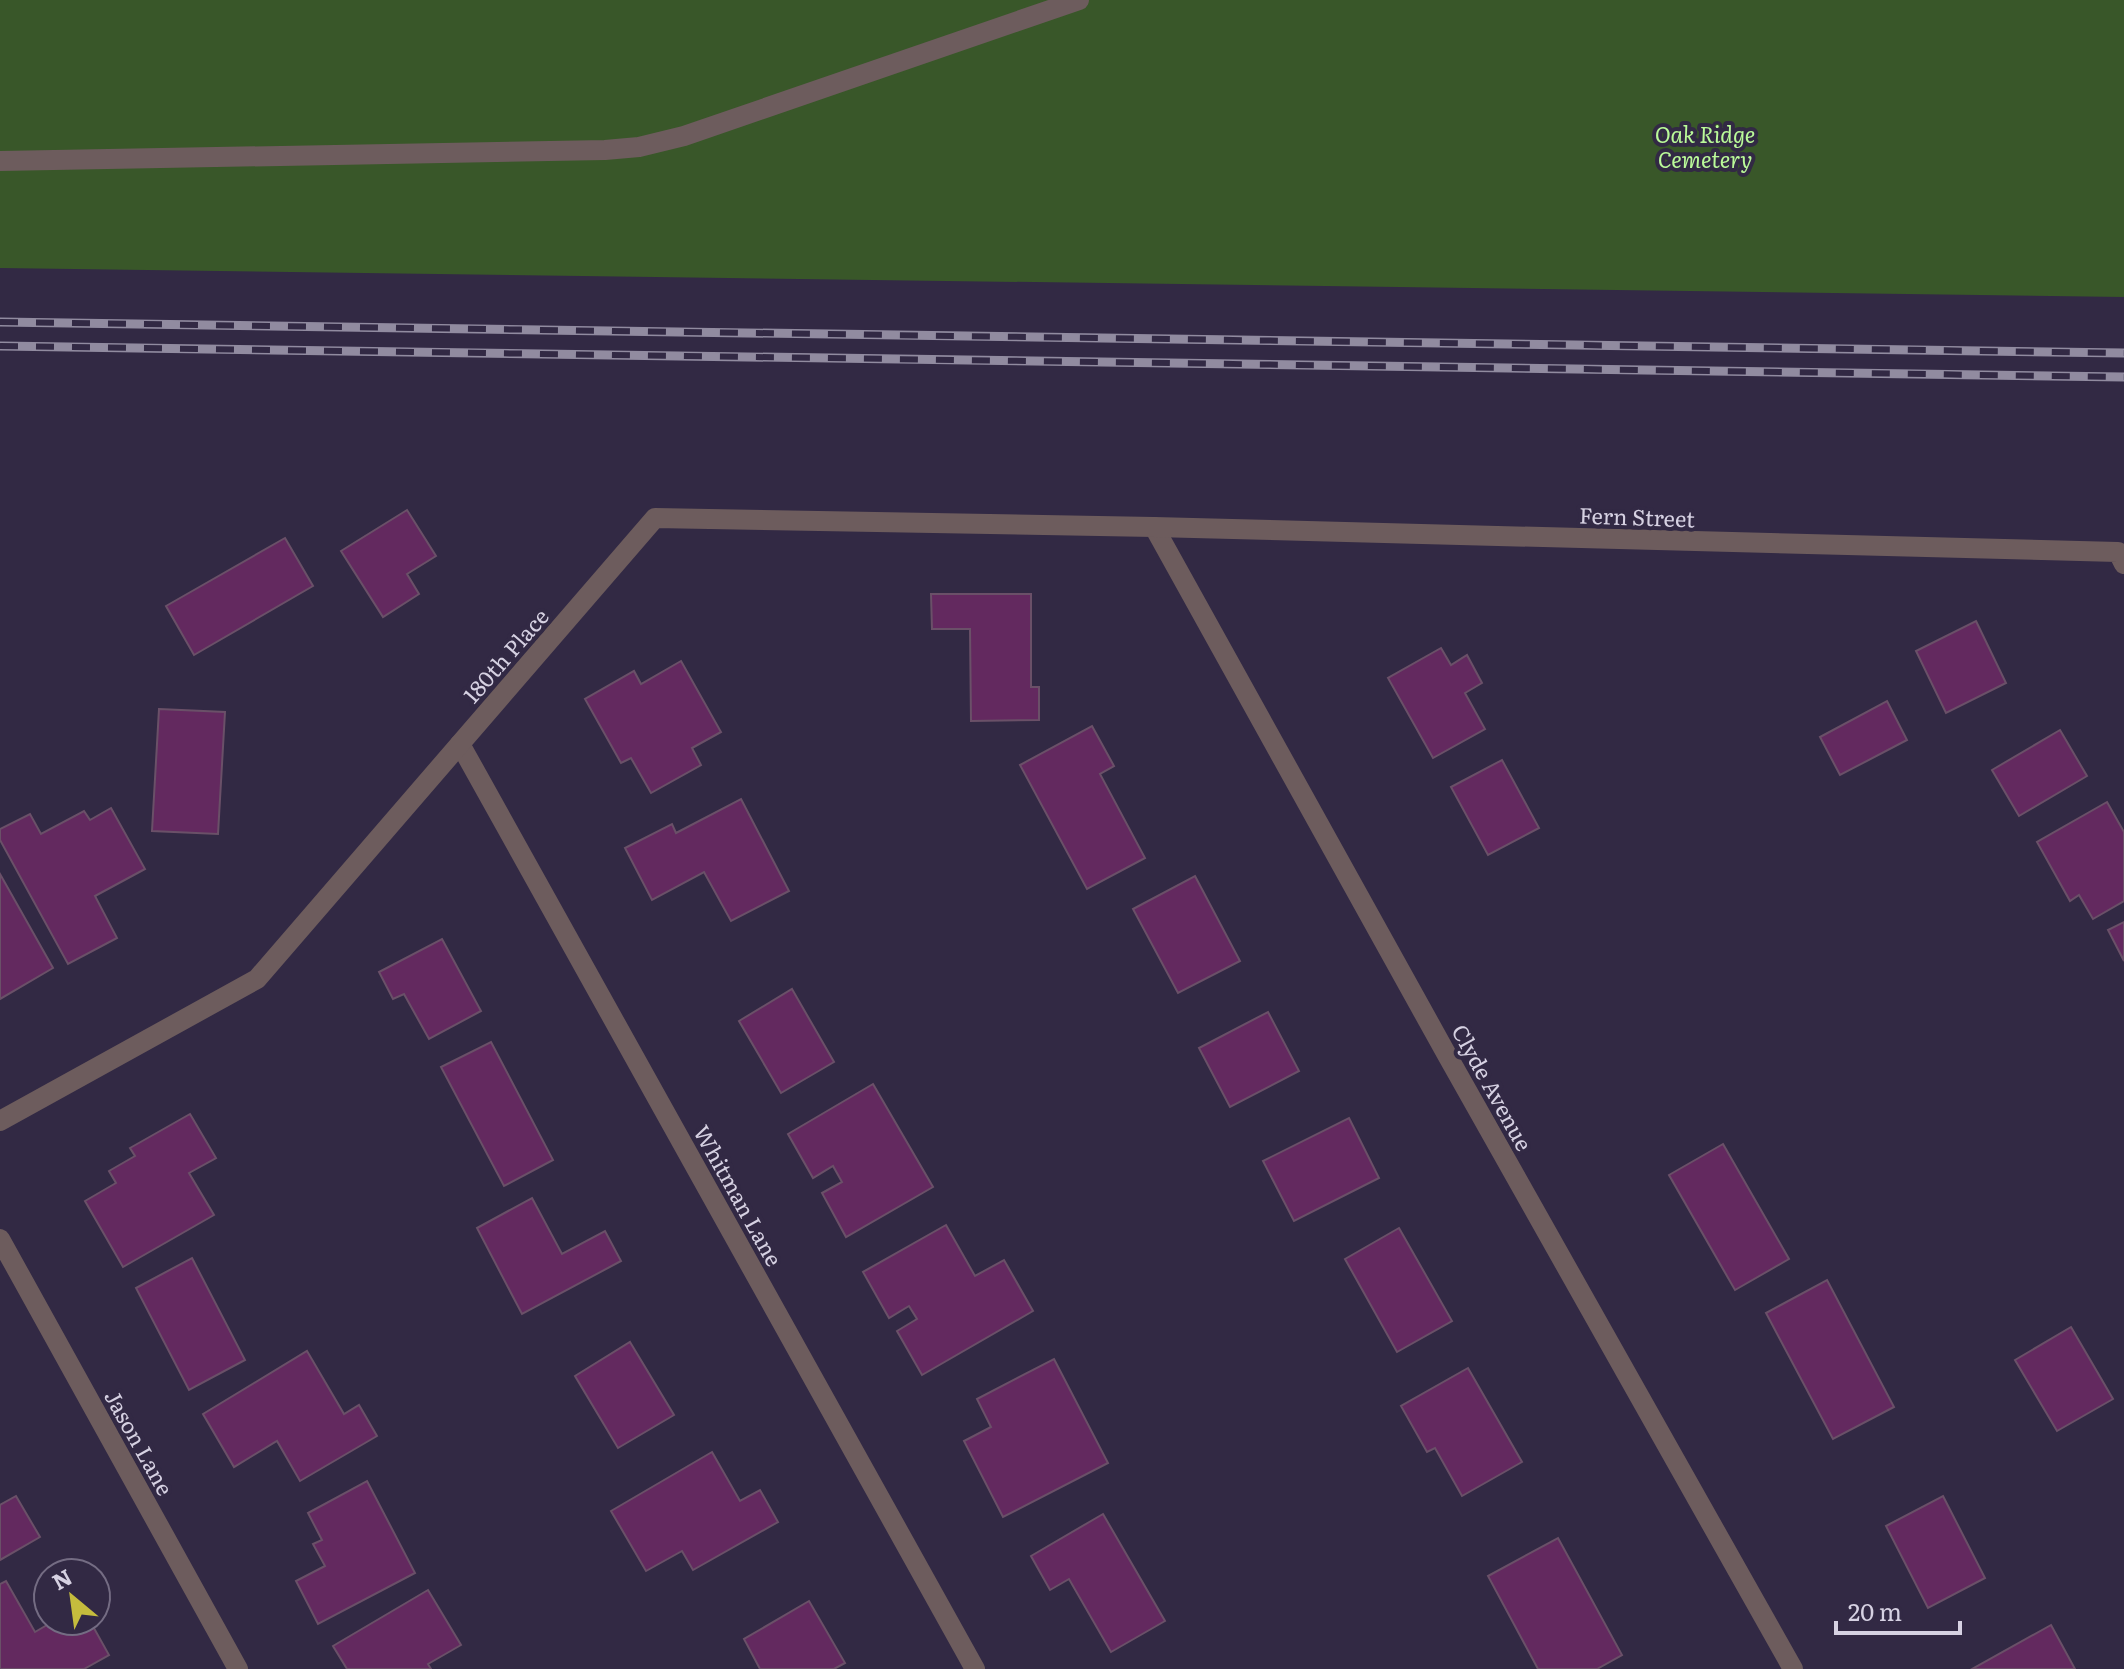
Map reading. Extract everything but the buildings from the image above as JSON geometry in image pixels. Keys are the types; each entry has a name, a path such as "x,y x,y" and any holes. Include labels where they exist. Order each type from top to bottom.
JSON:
{"street":[{"path":"0,161 639,147 684,136 1079,0"},
{"name":"180th Place","path":"0,1121 257,979 655,518 1154,527"},
{"name":"Fern Street","path":"1154,527 2121,558"},
{"name":"Clyde Avenue","path":"1154,527 1793,1669"},
{"name":"Whitman Lane","path":"460,744 975,1669"},
{"name":"Jason Lane","path":"0,1239 238,1669"}],"green space":[{"name":"Oak Ridge Cemetery","path":"0,0 2124,0 2124,297 0,268"}],"railway":[{"path":"0,322 2124,353"},
{"path":"0,346 2124,377"}]}
